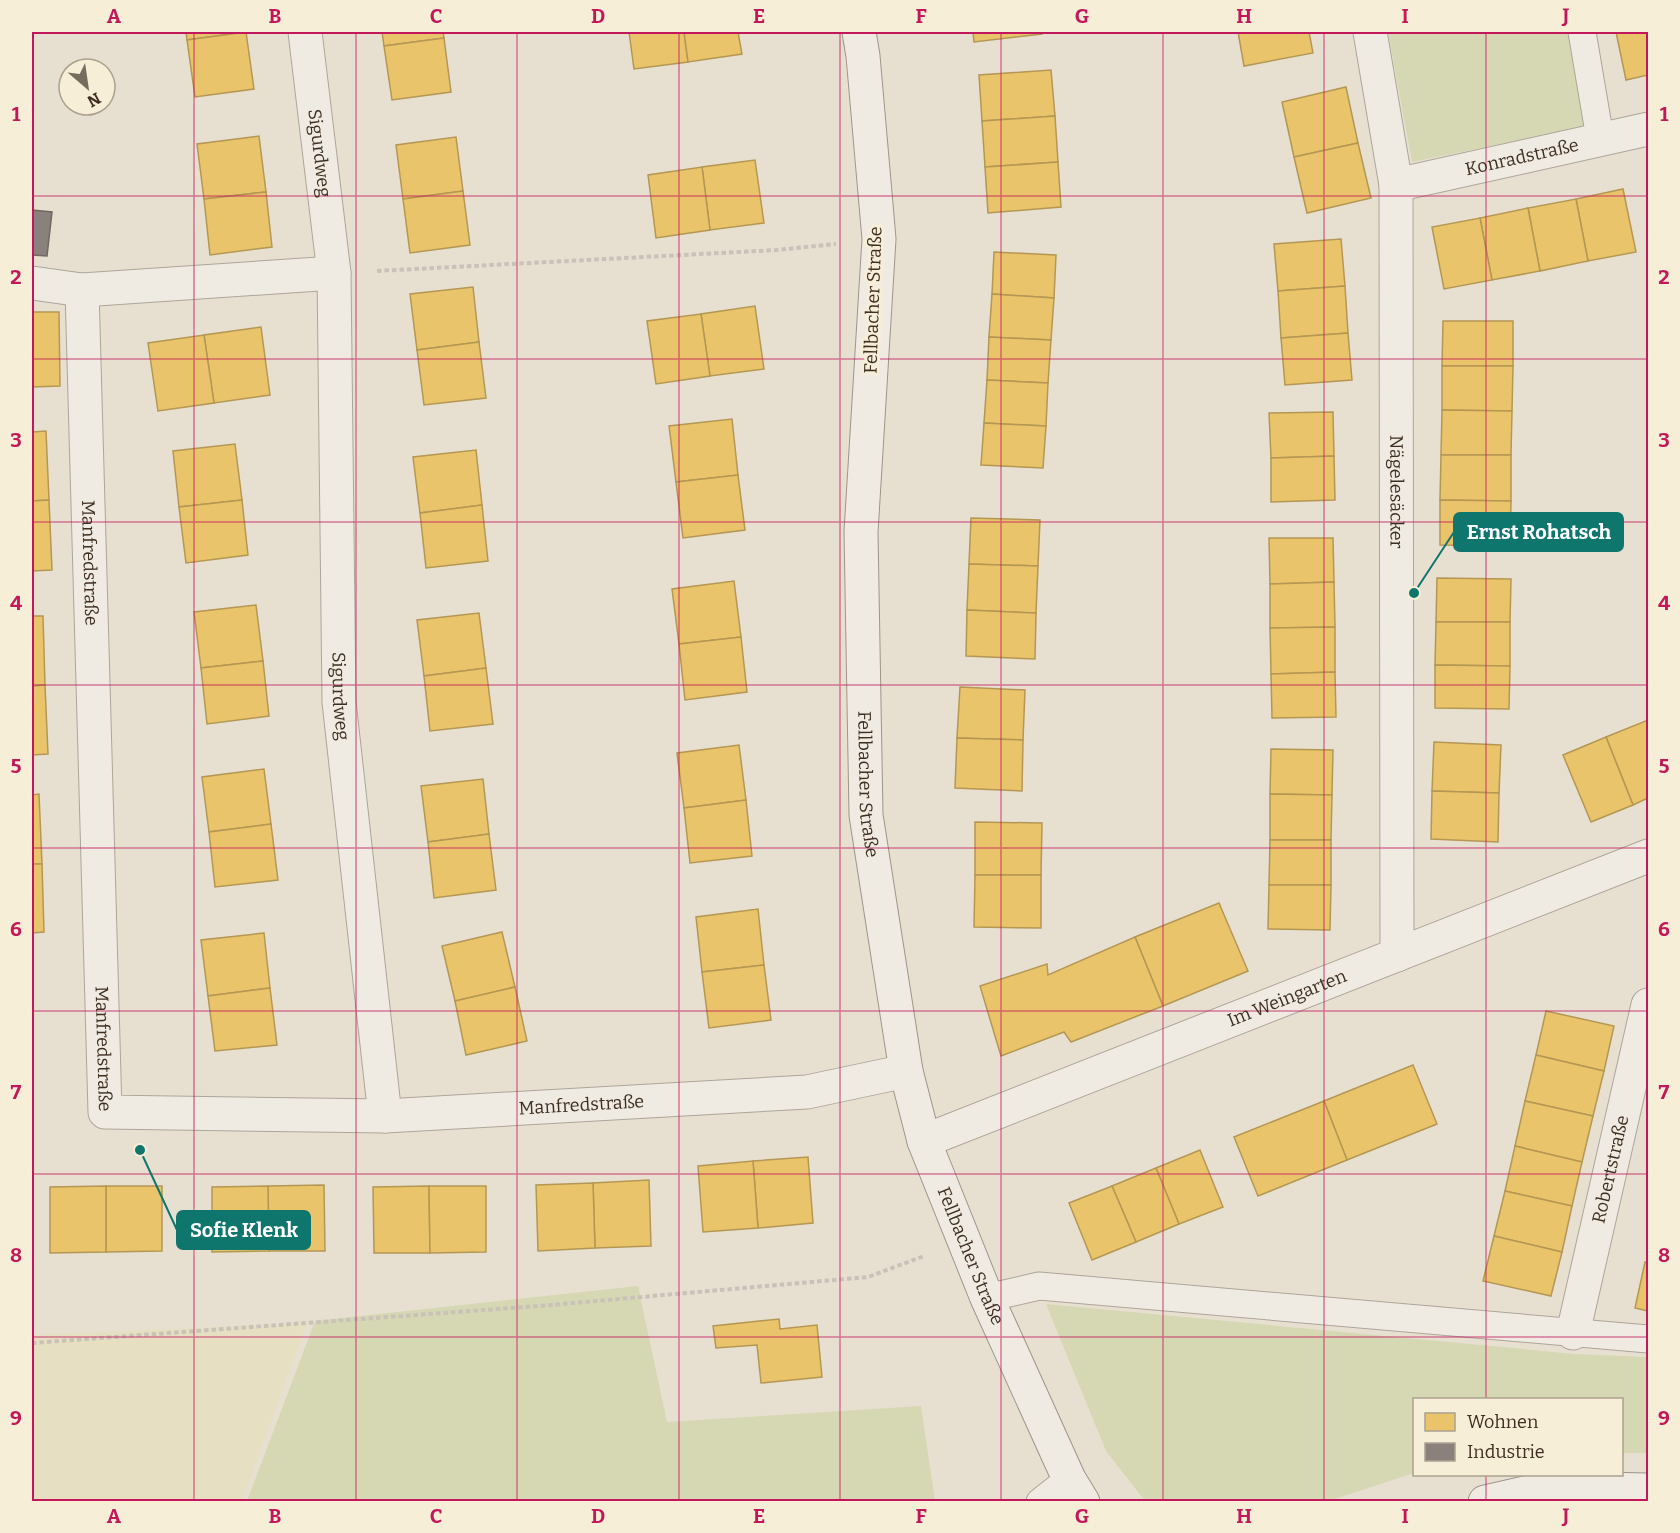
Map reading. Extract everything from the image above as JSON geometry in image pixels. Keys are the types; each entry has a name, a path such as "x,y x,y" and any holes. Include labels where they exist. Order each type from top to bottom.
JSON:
{"street":[{"name":"Sigurdweg","path":"305,32 334,273 339,702 385,1116"},
{"name":"Fellbacher Straße","path":"859,32 879,239 861,532 866,815 906,1071 924,1141 987,1298 1076,1490"},
{"name":"Nägelesäcker","path":"1370,32 1396,185 1396,955"},
{"name":"Konradstraße","path":"1396,185 1648,129"},
{"path":"32,283 82,290 334,273"},
{"name":"Manfredstraße","path":"82,290 105,1112 385,1116 807,1092 906,1071"},
{"name":"Im Weingarten","path":"924,1141 1648,856"},
{"name":"Robertstraße","path":"1573,1333 1648,1005"},
{"path":"1485,1502 1546,1488 1648,1490"}],"lane":[{"path":"1582,32 1600,138"},
{"path":"987,1298 1039,1286 1648,1339"},
{"path":"1040,1502 1076,1490"}],"path":[{"path":"334,273 807,248"},
{"path":"32,1343 551,1305 868,1277 964,1241"}],"shaded area":[{"path":"307,1323 242,1501 32,1501 32,1335"}],"green space":[{"path":"1388,32 1570,32 1589,126 1412,162"},
{"path":"638,1286 667,1422 921,1406 935,1501 247,1501 315,1321"},
{"path":"1046,1304 1575,1354 1648,1357 1648,1453 1623,1453 1623,1398 1413,1398 1413,1473 1329,1501 1145,1501 1106,1451"}],"building: Wohnen":[{"path":"186,32 246,32 187,40"},
{"path":"246,32 254,89 195,97 187,40"},
{"path":"382,32 443,32 444,38 384,46"},
{"path":"629,32 684,32 688,62 634,69"},
{"path":"684,32 738,32 742,54 688,62"},
{"path":"973,32 1042,32 1042,34 974,42"},
{"path":"1238,32 1309,32 1313,53 1244,66"},
{"path":"1616,32 1648,32 1648,75 1626,80"},
{"path":"444,38 451,92 392,100 384,46"},
{"path":"1051,70 1055,116 982,121 979,75"},
{"path":"1346,87 1358,143 1294,157 1282,102"},
{"path":"1055,116 1058,162 985,167 982,121"},
{"path":"259,136 266,192 204,199 197,144"},
{"path":"456,137 463,191 403,199 396,145"},
{"path":"1358,143 1371,198 1307,213 1294,157"},
{"path":"755,160 764,223 710,230 702,167"},
{"path":"1058,162 1061,207 988,213 985,167"},
{"path":"702,167 710,230 656,238 648,175"},
{"path":"1623,189 1636,252 1588,261 1576,199"},
{"path":"463,191 470,245 410,253 403,199"},
{"path":"266,192 272,247 210,255 204,199"},
{"path":"1576,199 1588,261 1540,271 1528,208"},
{"path":"1528,208 1540,271 1492,280 1480,218"},
{"path":"1480,218 1492,280 1444,289 1432,227"},
{"path":"1341,239 1345,286 1278,291 1274,244"},
{"path":"994,252 1056,255 1054,298 992,294"},
{"path":"1345,286 1348,333 1281,338 1278,291"},
{"path":"473,287 479,342 417,350 410,294"},
{"path":"992,294 1054,298 1051,340 989,337"},
{"path":"755,306 764,369 710,376 701,314"},
{"path":"32,312 59,312 60,386 32,387"},
{"path":"701,314 710,376 656,384 647,321"},
{"path":"1443,321 1513,321 1513,366 1442,366"},
{"path":"261,327 270,395 214,403 204,335"},
{"path":"1348,333 1352,380 1285,385 1281,338"},
{"path":"204,335 214,403 158,411 148,343"},
{"path":"989,337 1051,340 1048,383 987,380"},
{"path":"479,342 486,398 424,405 417,350"},
{"path":"1442,366 1513,366 1512,411 1442,410"},
{"path":"987,380 1048,383 1046,426 984,423"},
{"path":"1442,410 1512,411 1511,455 1441,455"},
{"path":"1333,412 1334,456 1271,458 1269,413"},
{"path":"732,419 738,475 676,482 669,426"},
{"path":"984,423 1046,426 1043,468 981,465"},
{"path":"46,431 49,500 32,501 32,432"},
{"path":"235,444 242,500 179,507 173,451"},
{"path":"476,450 482,505 420,513 413,457"},
{"path":"1441,455 1511,455 1511,501 1440,500"},
{"path":"1334,456 1335,500 1271,502 1271,458"},
{"path":"738,475 745,530 683,538 676,482"},
{"path":"49,500 52,570 32,571 32,501"},
{"path":"242,500 248,555 186,563 179,507"},
{"path":"1440,500 1511,501 1510,546 1440,545"},
{"path":"482,505 488,561 426,568 420,513"},
{"path":"971,518 1040,520 1038,566 969,564"},
{"path":"1269,538 1333,538 1334,582 1270,584"},
{"path":"969,564 1038,566 1036,613 967,610"},
{"path":"1437,578 1511,579 1510,622 1436,622"},
{"path":"734,581 741,637 679,644 672,589"},
{"path":"1334,582 1335,627 1270,628 1270,584"},
{"path":"256,605 263,661 201,668 194,612"},
{"path":"967,610 1036,613 1035,659 966,656"},
{"path":"479,613 486,668 424,676 417,620"},
{"path":"32,616 43,616 45,685 32,686"},
{"path":"1436,622 1510,622 1510,666 1435,665"},
{"path":"1335,627 1335,672 1271,674 1270,628"},
{"path":"741,637 747,692 685,700 679,644"},
{"path":"263,661 269,716 207,724 201,668"},
{"path":"1435,665 1510,666 1509,709 1435,708"},
{"path":"486,668 493,724 430,731 424,676"},
{"path":"1335,672 1336,717 1272,718 1271,674"},
{"path":"45,685 48,754 32,755 32,686"},
{"path":"960,687 1025,690 1023,740 957,738"},
{"path":"1648,720 1648,798 1633,805 1606,737"},
{"path":"1606,737 1633,805 1591,822 1563,755"},
{"path":"957,738 1023,740 1022,791 955,788"},
{"path":"1434,742 1501,745 1499,793 1432,791"},
{"path":"739,745 746,800 684,808 677,753"},
{"path":"1271,749 1333,750 1332,795 1270,794"},
{"path":"264,769 271,824 209,832 202,777"},
{"path":"483,779 489,834 428,842 421,786"},
{"path":"1432,791 1499,793 1498,842 1431,839"},
{"path":"39,794 42,864 32,864 32,795"},
{"path":"1270,794 1332,795 1331,840 1270,840"},
{"path":"746,800 752,856 690,863 684,808"},
{"path":"975,822 1042,823 1041,875 975,875"},
{"path":"271,824 278,880 215,887 209,832"},
{"path":"489,834 496,890 434,898 428,842"},
{"path":"1270,840 1331,840 1331,885 1269,885"},
{"path":"32,864 42,864 44,932 32,933"},
{"path":"975,875 1041,875 1041,928 974,927"},
{"path":"1269,885 1331,885 1330,930 1268,929"},
{"path":"1219,903 1248,971 1163,1006 1135,937"},
{"path":"758,909 764,965 702,972 696,917"},
{"path":"502,932 515,987 455,1001 442,946"},
{"path":"264,933 270,988 208,996 201,940"},
{"path":"1135,937 1163,1006 1071,1042 1064,1032 1001,1056 980,986 1047,964 1048,975"},
{"path":"764,965 771,1020 709,1028 702,972"},
{"path":"515,987 527,1041 466,1055 455,1001"},
{"path":"270,988 277,1045 215,1051 208,996"},
{"path":"1546,1011 1614,1026 1604,1071 1536,1055"},
{"path":"1536,1055 1604,1071 1593,1116 1525,1101"},
{"path":"1413,1065 1437,1124 1347,1160 1324,1101"},
{"path":"1324,1101 1347,1160 1258,1196 1234,1137"},
{"path":"1525,1101 1593,1116 1582,1162 1515,1146"},
{"path":"1515,1146 1582,1162 1572,1206 1505,1191"},
{"path":"1200,1150 1223,1207 1179,1224 1156,1168"},
{"path":"808,1157 813,1223 758,1228 753,1161"},
{"path":"753,1161 758,1228 703,1232 698,1166"},
{"path":"1156,1168 1179,1224 1136,1242 1112,1186"},
{"path":"649,1180 651,1246 595,1248 593,1183"},
{"path":"593,1183 595,1248 538,1251 536,1185"},
{"path":"324,1185 325,1251 269,1251 268,1186"},
{"path":"106,1186 162,1186 162,1251 106,1252"},
{"path":"106,1186 106,1252 50,1253 50,1187"},
{"path":"268,1186 269,1251 212,1252 212,1187"},
{"path":"429,1186 430,1253 374,1253 373,1187"},
{"path":"429,1186 486,1186 486,1252 430,1253"},
{"path":"1112,1186 1136,1242 1092,1260 1069,1203"},
{"path":"1505,1191 1572,1206 1562,1252 1494,1236"},
{"path":"1494,1236 1562,1252 1551,1296 1483,1281"},
{"path":"1645,1262 1648,1263 1648,1311 1635,1308"},
{"path":"779,1319 780,1329 817,1325 822,1377 761,1383 757,1345 716,1348 713,1326"}],"building: Industrie":[{"path":"32,210 52,212 47,256 32,255"}],"place":[{"name":"Ernst Rohatsch","path":"1414,593"},
{"name":"Sofie Klenk","path":"140,1150"}]}
